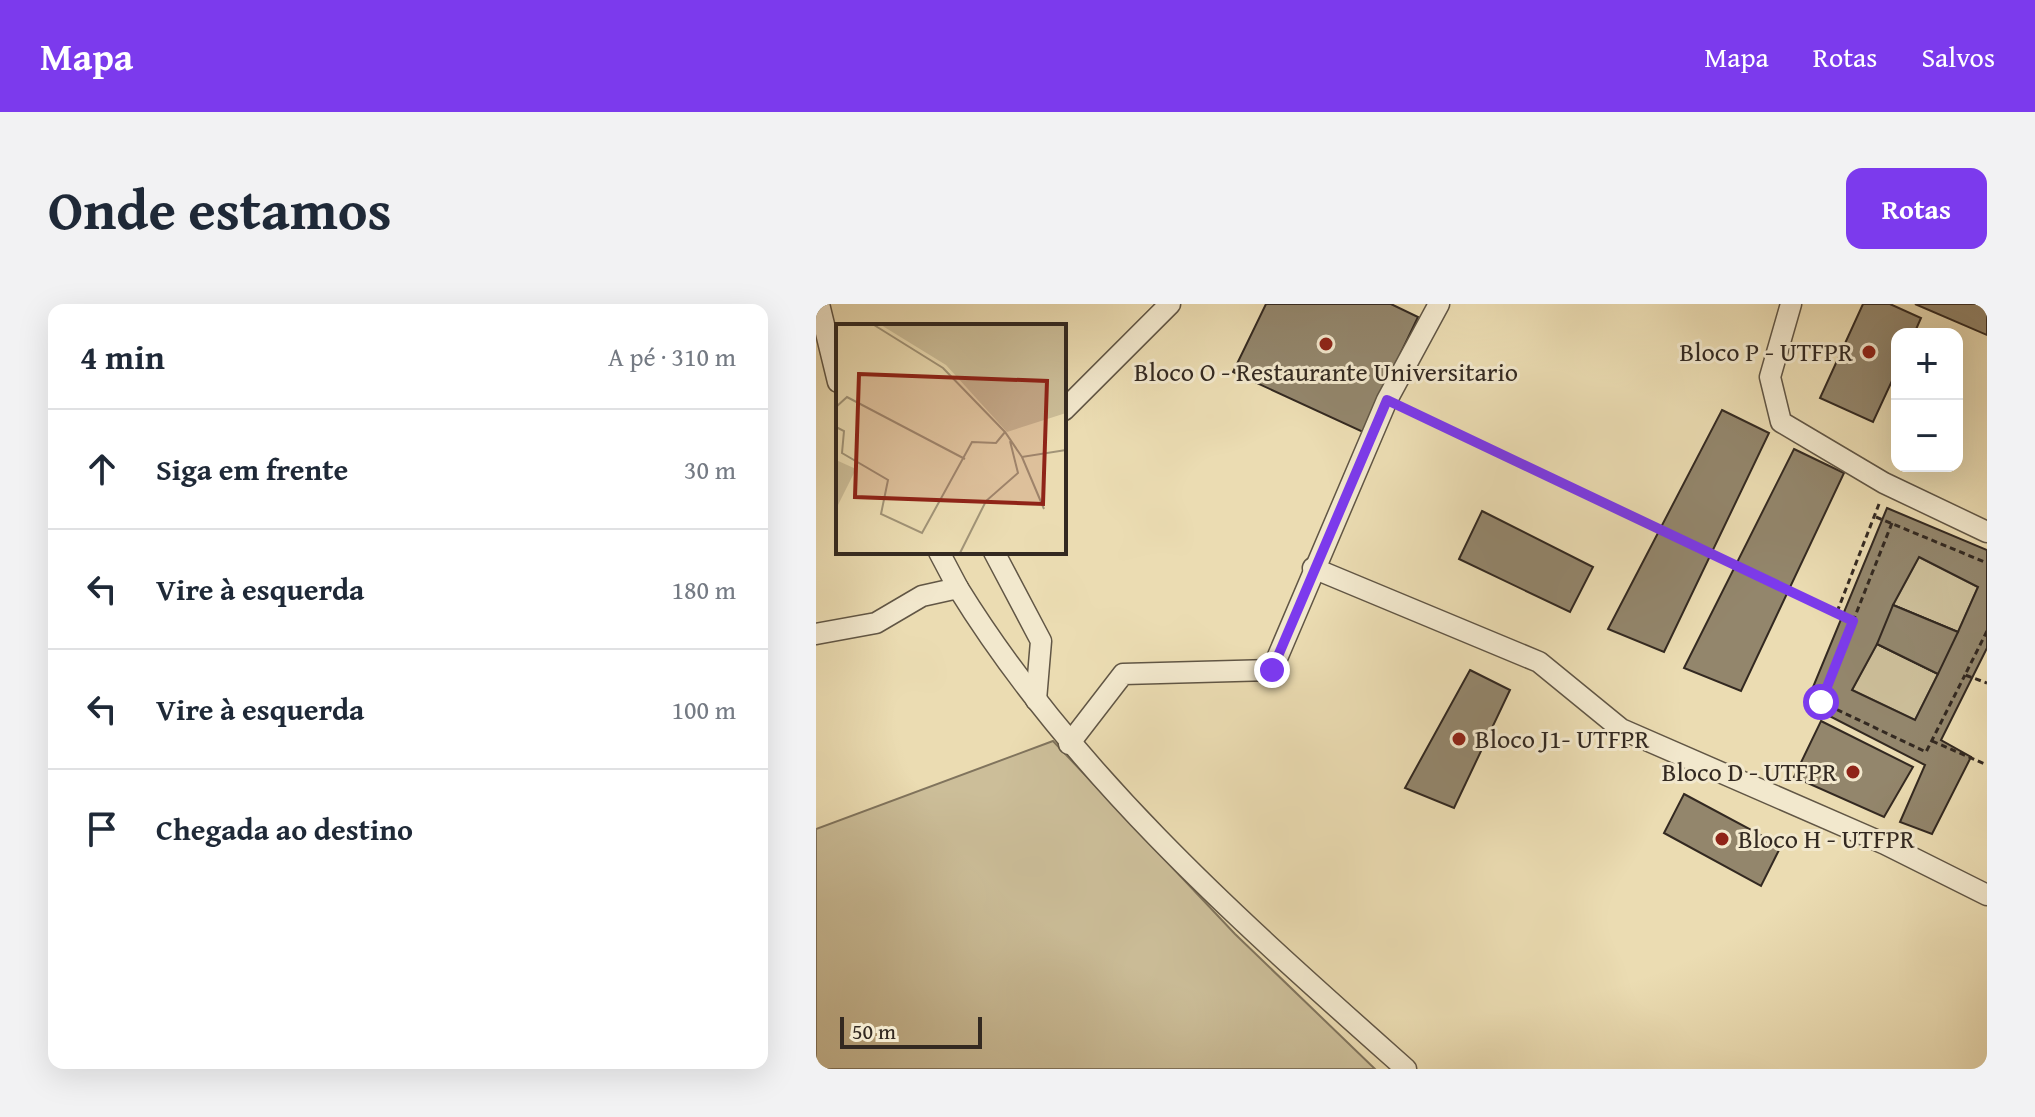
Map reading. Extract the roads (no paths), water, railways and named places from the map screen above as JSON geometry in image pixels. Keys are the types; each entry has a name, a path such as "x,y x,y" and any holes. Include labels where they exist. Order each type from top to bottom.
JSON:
{"street":[{"path":"819,304 836,374"},
{"path":"1066,408 1170,304"},
{"path":"1069,744 1123,674 1272,670 1387,400 1439,304"},
{"path":"1791,304 1770,377 1781,422 1884,483 1987,532"},
{"path":"940,554 958,588 1069,744 1250,930 1406,1069"},
{"path":"995,554 1041,641 1036,700"},
{"path":"1313,568 1539,662 1621,729 1885,844 1987,895"},
{"path":"816,634 876,623 922,596 958,588"}],"place":[{"name":"Bloco O - Restaurante Universitario","path":"1326,344"},
{"name":"Bloco P - UTFPR","path":"1869,352"},
{"name":"Bloco J1- UTFPR","path":"1459,739"},
{"name":"Bloco D - UTFPR","path":"1853,772"},
{"name":"Bloco H - UTFPR","path":"1722,839"}]}
